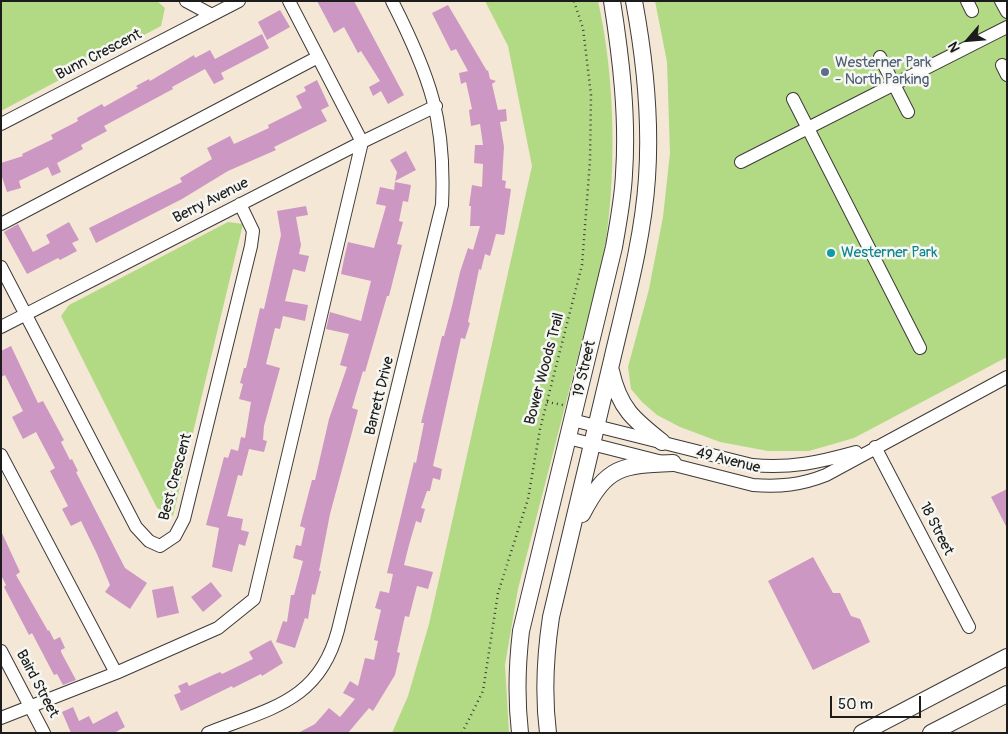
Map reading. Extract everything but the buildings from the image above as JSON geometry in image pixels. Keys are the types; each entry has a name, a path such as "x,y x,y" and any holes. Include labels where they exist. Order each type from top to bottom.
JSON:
{"main road":[{"name":"19 Street","path":"520,733 516,695 521,630 568,438 570,413 614,247 624,173 625,112 612,1"},
{"name":"19 Street","path":"548,733 545,704 545,662 551,617 639,239 647,179 648,130 645,75 634,1"},
{"path":"610,369 625,410 662,442"},
{"path":"570,536 593,493 605,479 622,468 637,464 673,463"},
{"path":"862,733 1007,657"},
{"path":"931,733 1007,694"}],"street":[{"path":"186,1 212,15"},
{"name":"Bunn Crescent","path":"1,124 239,1"},
{"path":"1,718 31,708 116,673 218,628 254,599 362,142 289,1"},
{"name":"Barrett Drive","path":"208,733 285,702 298,694 319,674 331,652 442,205 443,159 436,106 422,62 392,1"},
{"path":"1001,1 1007,12"},
{"path":"741,162 1007,27"},
{"path":"1,224 318,57"},
{"path":"880,57 908,112"},
{"path":"793,99 920,348"},
{"name":"Berry Avenue","path":"1,327 436,106"},
{"name":"Best Crescent","path":"26,314 136,527 153,544 160,546 166,544 175,536 184,519 251,246 253,231 240,204"},
{"path":"1,267 26,314"},
{"name":"49 Avenue","path":"568,438 673,463 753,486 805,484 826,475 875,446 1007,377"},
{"name":"49 Avenue","path":"570,413 596,426 752,464 774,467 815,464 875,446"},
{"name":"18 Street","path":"875,446 969,627"},
{"path":"1,455 116,673"},
{"name":"Baird Street","path":"1,651 44,733"}],"path":[{"name":"Bower Woods Trail","path":"462,733 483,691 498,593 528,499 547,402 582,265 590,161 591,96 583,28 574,1"},
{"path":"547,402 570,413"}],"green space":[{"path":"1,1 157,1 165,8 161,26 1,111"},
{"path":"485,1 598,1 608,64 613,130 608,228 603,259 518,589 505,665 509,733 392,733 408,696 429,624 532,166 508,46"},
{"name":"Westerner Park","path":"655,1 1007,1 1007,357 854,438 809,451 768,451 720,442 680,427 657,415 642,402 631,389 628,367 649,289 663,217 670,153 667,62"},
{"path":"228,222 243,224 173,516 157,508 61,316 69,305"}],"place":[{"name":"Westerner Park - North Parking","path":"825,72"},
{"name":"Westerner Park","path":"831,253"}]}
